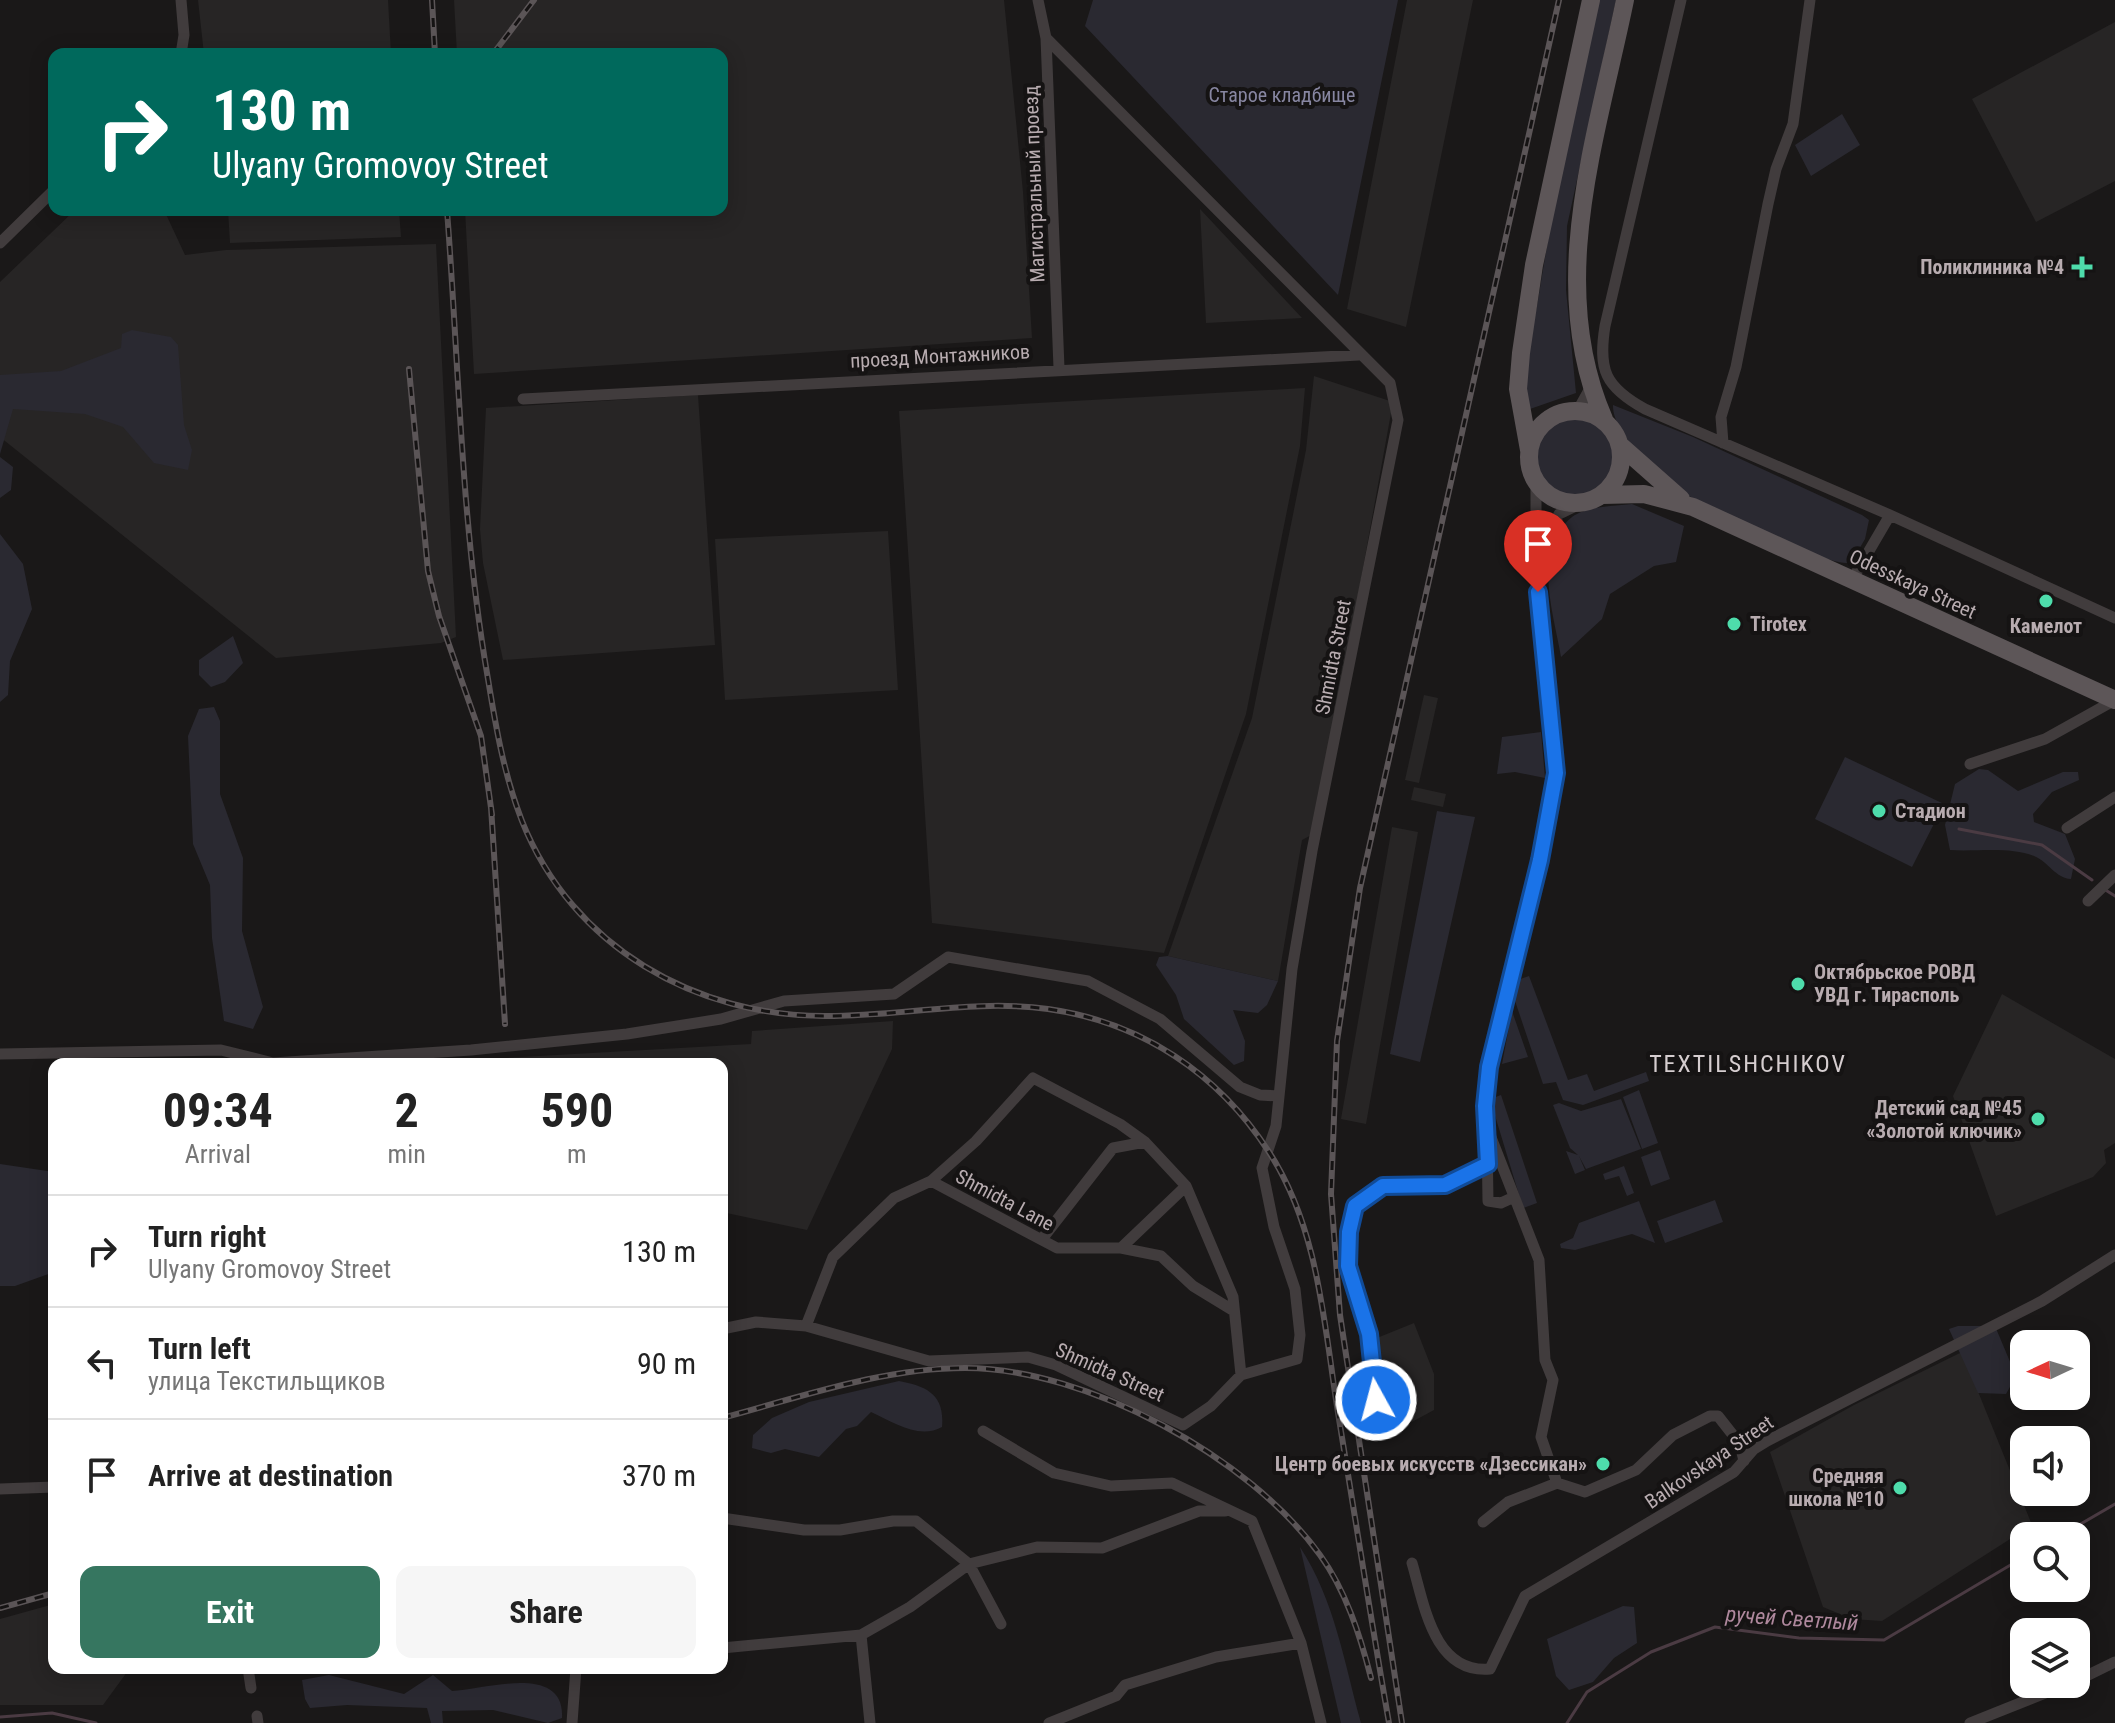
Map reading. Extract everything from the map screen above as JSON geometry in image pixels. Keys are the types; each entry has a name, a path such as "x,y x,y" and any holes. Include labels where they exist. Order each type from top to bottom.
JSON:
{"main road":[{"path":"1591,0 1534,265 1521,353 1518,389 1529,466 1536,481 1557,500 1644,494 1693,507"},
{"path":"1625,0 1583,201 1577,247 1581,351 1590,387 1604,419 1621,446 1653,478 1693,507"},
{"path":"1529,450 1540,425 1551,416 1578,410 1604,419"},
{"path":"1593,499 1616,478 1621,446"},
{"name":"Odesskaya Street","path":"1693,507 2115,700"}],"street":[{"path":"181,0 182,48"},
{"name":"Магистральный проезд","path":"1038,0 1046,38 1059,368"},
{"path":"1578,410 1603,370 1605,326 1681,0"},
{"path":"1723,443 1721,417 1736,367 1776,169 1793,124 1810,0"},
{"name":"Shmidta Street","path":"728,1328 756,1322 806,1326 929,1361 1028,1357 1056,1365 1183,1425 1211,1406 1241,1375 1297,1359 1300,1335 1295,1289 1279,1242 1263,1175 1276,1126 1292,969 1309,866 1398,420 1390,383 1046,38"},
{"path":"0,243 48,196"},
{"name":"проезд Монтажников","path":"523,399 1059,368 1359,355"},
{"path":"1603,370 1630,401 2115,618"},
{"path":"1514,1197 1501,1203 1488,1201 1487,1127 1489,1067 1541,855 1556,773 1536,565 1536,481"},
{"path":"1536,565 1559,514 1593,499"},
{"path":"1852,580 1890,515"},
{"path":"1970,764 2045,739 2115,700"},
{"path":"2067,828 2115,797"},
{"path":"2088,901 2115,875"},
{"path":"349,1058 471,1050 627,1034 721,1019 784,1001 894,994 948,957 1088,981 1160,1019 1240,1087 1260,1095 1279,1096"},
{"path":"0,1054 221,1050 253,1058"},
{"path":"806,1326 833,1257 894,1198 931,1181 976,1141 1033,1078 1083,1102 1145,1142 1186,1186 1233,1297 1241,1375"},
{"path":"1487,1127 1539,1260 1545,1360 1553,1380 1541,1437 1557,1483"},
{"path":"1042,1239 1113,1148 1145,1142"},
{"path":"1377,1408 1369,1334 1348,1266 1349,1232 1355,1206 1383,1186 1445,1185 1488,1164"},
{"name":"Shmidta Lane","path":"931,1181 1057,1248 1121,1248 1161,1256 1193,1286 1234,1311"},
{"path":"1121,1248 1186,1186"},
{"name":"Balkovskaya Street","path":"1412,1563 1434,1637 1475,1670 1490,1669 1525,1596 1734,1472 1767,1441 2042,1301 2115,1255"},
{"path":"1483,1522 1508,1502 1557,1483 1585,1492 1636,1470 1673,1435 1710,1416 1718,1416 1740,1444 1744,1461"},
{"path":"983,1431 1054,1473 1111,1486 1172,1483 1225,1511 1252,1521 1301,1643 1321,1723"},
{"path":"0,1489 48,1487"},
{"path":"728,1647 861,1635 910,1607 969,1564 1037,1547 1102,1548 1199,1511 1225,1511"},
{"path":"728,1519 804,1530 840,1530 893,1521 916,1521 969,1564 1001,1624"},
{"path":"861,1635 870,1723"},
{"path":"1049,1723 1116,1696 1125,1685 1216,1657 1301,1643"},
{"path":"2090,1674 2115,1662"},
{"path":"249,1674 251,1688"},
{"path":"572,1723 576,1674"},
{"path":"1970,1723 2033,1698"}],"shaded area":[{"path":"198,0 388,0 391,48 203,48"},
{"path":"454,0 1004,0 1023,192 1032,338 474,374 465,216 728,216 728,48 457,48"},
{"path":"1407,0 1473,0 1406,327 1347,309"},
{"path":"2115,22 2115,181 2036,222 1972,99"},
{"path":"1200,209 1302,318 1206,323"},
{"path":"69,216 167,216 185,255 226,250 436,244 456,637 441,643 276,658 0,437 0,282"},
{"path":"228,216 399,216 401,237 230,243"},
{"path":"1314,376 1393,402 1315,833 1302,840 1278,981 1168,956 1252,718 1306,450"},
{"path":"1305,388 1300,446 1246,714 1164,953 932,923 899,411"},
{"path":"698,395 715,645 503,660 483,563 480,529 486,408"},
{"path":"888,531 898,690 725,700 715,539"},
{"path":"1424,695 1438,698 1419,783 1405,780"},
{"path":"1414,787 1446,794 1443,807 1411,800"},
{"path":"1392,827 1418,832 1366,1124 1341,1119"},
{"name":"Детский сад №45 «Золотой ключик»","path":"2002,994 2115,1059 2115,1143 2104,1150 2106,1163 2093,1177 1996,1216 1953,1096"},
{"path":"893,1021 892,1049 807,1230 728,1213 728,1058 504,1058 751,1044 752,1031"},
{"path":"1414,1323 1434,1374 1434,1410 1395,1431 1372,1340"},
{"name":"Средняя школа №10","path":"1962,1352 2010,1471 2010,1506 2024,1506 2031,1522 2010,1522 2010,1539 1882,1621 1852,1619 1823,1607 1770,1452 1854,1405"},
{"path":"48,1606 48,1674 126,1674 103,1705 0,1705 0,1619"}],"green space":[{"name":"Старое кладбище","path":"1093,0 1398,0 1338,295 1085,26"},
{"path":"1597,0 1616,0 1567,226 1566,290 1576,393 1530,409 1526,383 1528,355 1565,150"},
{"path":"1842,114 1860,145 1811,176 1795,145"},
{"path":"132,330 171,337 178,345 184,425 192,450 188,470 154,463 123,427 85,414 13,409 0,454 0,375 61,371 121,348 122,334"},
{"path":"1613,405 1693,437 1862,515 1869,520 1865,539 1851,563 1816,556 1793,547 1686,494 1664,478 1629,442 1615,417"},
{"path":"1576,417 1591,420 1604,429 1613,442 1616,457 1613,472 1604,485 1591,494 1576,497 1561,494 1548,485 1539,472 1536,457 1539,442 1548,429 1561,420"},
{"path":"0,457 13,467 11,490 0,498"},
{"path":"1632,504 1684,526 1676,562 1654,566 1610,594 1602,619 1561,657 1548,583 1552,547 1559,531 1578,513"},
{"path":"0,534 23,564 32,609 10,661 8,695 0,702"},
{"path":"233,636 243,663 225,682 211,687 199,675 199,660"},
{"path":"214,707 220,721 220,794 243,858 242,931 263,1007 253,1029 224,1021 212,938 210,885 193,844 188,736 199,709"},
{"path":"1541,732 1545,778 1515,772 1497,774 1502,737"},
{"name":"Стадион","path":"1845,757 1944,804 1912,867 1815,819"},
{"path":"1979,769 1988,770 2018,791 2063,772 2078,772 2079,780 2052,792 2033,814 2034,822 2065,834 2075,859 2071,879 2024,853 1950,850 1945,825 1955,784"},
{"path":"1437,811 1475,817 1420,1062 1390,1054"},
{"path":"1168,956 1278,981 1267,1005 1258,1013 1233,1010 1245,1041 1244,1061 1234,1065 1184,1019 1176,995 1156,965 1159,957"},
{"path":"1529,976 1568,1080 1587,1074 1594,1091 1646,1072 1649,1081 1583,1105 1563,1100 1556,1082 1543,1084 1509,983"},
{"path":"1512,1011 1528,1057 1502,1064"},
{"path":"1639,1090 1658,1143 1642,1149 1623,1097"},
{"path":"1501,1095 1537,1203 1523,1208 1490,1099"},
{"path":"1621,1099 1641,1149 1586,1169 1579,1156 1585,1170 1575,1174 1566,1151 1578,1155 1570,1148 1553,1105 1559,1103 1581,1111"},
{"path":"1660,1150 1670,1179 1651,1186 1641,1157"},
{"path":"0,1164 48,1171 48,1274 15,1286 0,1286"},
{"path":"1624,1166 1634,1193 1627,1196 1619,1176 1605,1180 1603,1174"},
{"path":"1715,1200 1723,1222 1665,1243 1657,1221"},
{"path":"1639,1201 1655,1243 1632,1234 1575,1250 1561,1248 1560,1244 1573,1238 1579,1223"},
{"path":"1958,1326 1995,1326 2010,1362 2010,1387 2006,1394 1978,1393 1949,1329"},
{"path":"899,1381 925,1389 937,1399 942,1427 915,1431 871,1412 857,1426 846,1429 819,1457 785,1449 771,1453 752,1448 753,1435 772,1418 809,1402"},
{"path":"1300,1547 1330,1610 1361,1723 1341,1723"},
{"path":"1623,1606 1634,1607 1637,1643 1614,1658 1593,1682 1569,1690 1556,1676 1547,1639"},
{"path":"329,1675 404,1694 433,1675 452,1691 503,1684 537,1685 551,1690 560,1701 562,1718 548,1723 493,1710 442,1711 443,1723 431,1723 427,1708 347,1705 310,1708 302,1680"}],"waterway":[{"path":"1959,829 2042,845 2092,880"},
{"path":"2104,889 2115,896"},
{"name":"ручей Светлый","path":"2084,1522 2115,1504"},
{"name":"ручей Светлый","path":"1567,1723 1587,1692 1651,1652 1715,1627 1799,1638 1884,1640 2010,1565"},
{"name":"ручей Светлый","path":"0,1717 52,1713 96,1723"}],"railway":[{"path":"432,0 435,48"},
{"path":"498,48 534,0"},
{"path":"1402,1723 1340,1315 1331,1194 1337,1041 1360,888 1559,0"},
{"path":"447,216 466,504 479,621 505,769 522,821 544,866 572,905 606,938 644,966 686,988 732,1004 779,1013 828,1016 994,1006 1048,1009 1115,1026 1145,1039 1201,1075 1226,1098 1249,1124 1286,1182 1309,1245 1323,1312 1389,1723"},
{"path":"409,369 428,571 439,616 481,736 492,815"},
{"path":"491,807 505,1024"},
{"path":"728,1416 872,1378 934,1369 1012,1372 1062,1383 1112,1401 1162,1425 1209,1453 1252,1484 1290,1519 1320,1555 1345,1598 1371,1678"},
{"path":"0,1608 48,1595"}],"place":[{"name":"Поликлиника №4","path":"2082,267"},
{"name":"Камелот","path":"2046,601"},
{"name":"Tirotex","path":"1734,624"},
{"name":"Стадион","path":"1879,811"},
{"name":"Октябрьское РОВД УВД г. Тирасполь","path":"1798,984"},
{"name":"Детский сад №45 «Золотой ключик»","path":"2038,1119"},
{"name":"Центр боевых искусств «Дзессикан»","path":"1603,1464"},
{"name":"Средняя школа №10","path":"1900,1488"}],"district":[{"name":"TEXTILSHCHIKOV","path":"1748,1064"}],"route":[{"path":"1376,1400 1369,1334 1348,1266 1349,1232 1355,1206 1383,1186 1445,1185 1488,1164 1485,1106 1489,1067 1555,788 1556,758 1538,592"}]}
